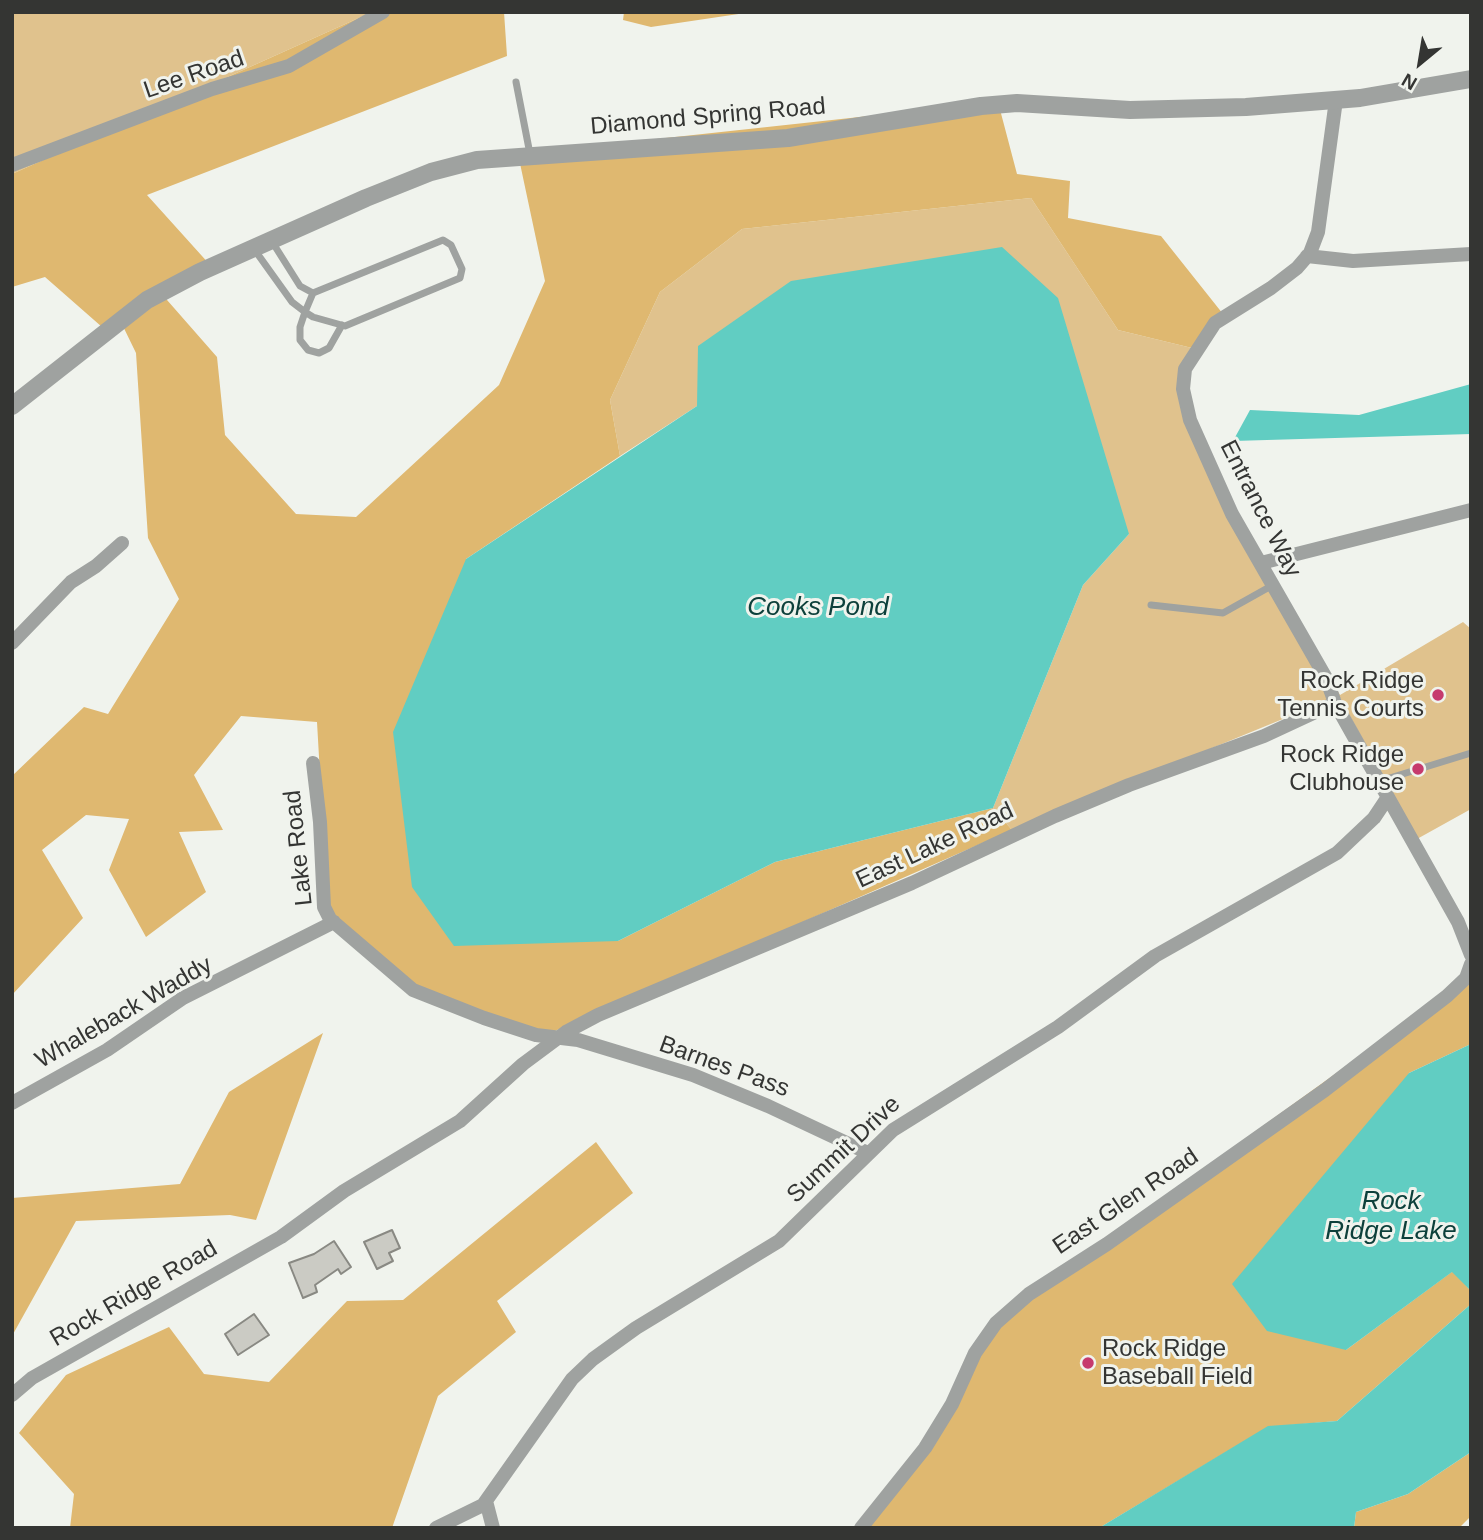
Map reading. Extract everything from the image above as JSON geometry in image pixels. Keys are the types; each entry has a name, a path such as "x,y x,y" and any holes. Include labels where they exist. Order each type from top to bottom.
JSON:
{"street":[{"name":"Lee Road","path":"12,165 212,89 289,66 383,12"},
{"name":"Diamond Spring Road","path":"12,406 146,300 271,240 431,172 477,160 788,138 957,110 1017,103 1182,110 1336,100 1405,92 1471,79"},
{"name":"Entrance Way","path":"1336,100 1318,232 1307,256 1297,268 1270,288 1215,323 1185,369 1183,389 1190,420 1232,514 1326,678 1335,703 1458,922 1471,955"},
{"path":"1307,256 1353,261 1471,254"},
{"path":"1261,563 1471,510"},
{"path":"12,643 71,582 96,566 122,543"},
{"name":"East Lake Road","path":"281,1237 344,1191 460,1121 523,1064 558,1037 598,1015 912,883 1055,816 1129,785 1264,736 1335,703"},
{"name":"Lake Road","path":"313,763 320,822 321,890 324,907 334,922 413,990 536,1035 558,1037"},
{"name":"Summit Drive","path":"436,1528 486,1501 572,1379 593,1359 636,1328 779,1241 892,1130 1058,1027 1155,956 1337,853 1374,818 1388,797"},
{"name":"Whaleback Waddy","path":"12,1103 107,1050 183,998 334,922"},
{"name":"East Glen Road","path":"861,1528 925,1448 952,1404 975,1353 996,1323 1029,1294 1118,1237 1325,1090 1447,996 1466,978 1471,964"},
{"name":"Barnes Pass","path":"558,1037 578,1040 693,1076 768,1106 869,1153"},
{"name":"Rock Ridge Road","path":"12,1395 32,1378 281,1237"},
{"path":"486,1501 493,1528"}],"lane":[{"path":"516,82 530,155"},
{"path":"271,240 300,286 313,293"},
{"path":"254,248 275,282 305,312 342,325 460,278 462,269 451,245 443,240 313,293 305,312 300,327 300,340 308,350 319,352 329,348 342,325"},
{"path":"1152,605 1223,614 1274,585"},
{"path":"1379,782 1471,753"}],"shaded area":[{"path":"12,12 372,12 12,174"},
{"path":"372,12 504,12 507,56 147,195 211,266 160,292 217,357 225,435 296,514 356,517 499,385 545,281 518,154 998,102 1017,174 1070,181 1068,218 1161,236 1223,314 1192,348 1118,330 1031,198 742,229 660,292 610,400 620,456 466,559 618,941 775,862 993,808 1012,830 548,1034 419,996 328,914 317,722 241,716 194,775 223,830 179,832 206,892 146,937 109,870 129,819 86,815 42,850 83,918 12,995 12,776 84,707 108,714 179,599 148,538 136,353 118,316 102,327 45,277 12,287 12,174"},
{"path":"624,12 752,12 651,27 623,20"},
{"path":"1031,198 1118,330 1192,348 1186,419 1340,695 1463,622 1471,629 1471,809 1417,839 1339,696 1012,830 993,808 1083,585 1129,534 697,406 620,456 610,400 660,292 742,229"},
{"path":"1471,976 1471,1044 1409,1073 1346,1350 1453,1271 1471,1291 1471,1304 1337,1421 1268,1427 1099,1528 854,1528 911,1467 995,1319"},
{"path":"323,1033 256,1220 230,1215 76,1221 12,1336 12,1198 180,1184 229,1092"},
{"path":"596,1142 633,1193 497,1301 516,1332 438,1396 392,1528 70,1528 74,1494 19,1433 66,1375 169,1327 204,1374 269,1382 347,1301 403,1300"},
{"path":"1471,1452 1471,1516 1459,1528 1354,1528 1356,1512 1408,1494"}],"water":[{"name":"Cooks Pond","path":"1002,247 1058,298 1129,534 1083,585 993,808 775,862 618,941 454,946 412,887 393,732 466,559 697,406 698,346 791,281"},
{"path":"1471,384 1471,434 1233,441 1250,410 1359,415"},
{"name":"Rock Ridge Lake","path":"1471,1044 1471,1291 1452,1272 1346,1350 1267,1331 1232,1284 1409,1073"},
{"name":"Rock Ridge Lake","path":"1471,1304 1471,1452 1408,1494 1356,1512 1354,1528 1099,1528 1268,1426 1337,1421"}],"building":[{"path":"392,1230 400,1248 389,1253 393,1261 377,1269 364,1242"},
{"path":"334,1241 351,1267 341,1274 338,1269 315,1285 317,1292 303,1298 289,1263 314,1254"},
{"path":"254,1314 269,1335 238,1355 225,1334"}],"place":[{"name":"Rock Ridge Tennis Courts","path":"1438,695"},
{"name":"Rock Ridge Clubhouse","path":"1418,769"},
{"name":"Rock Ridge Baseball Field","path":"1088,1363"}]}
